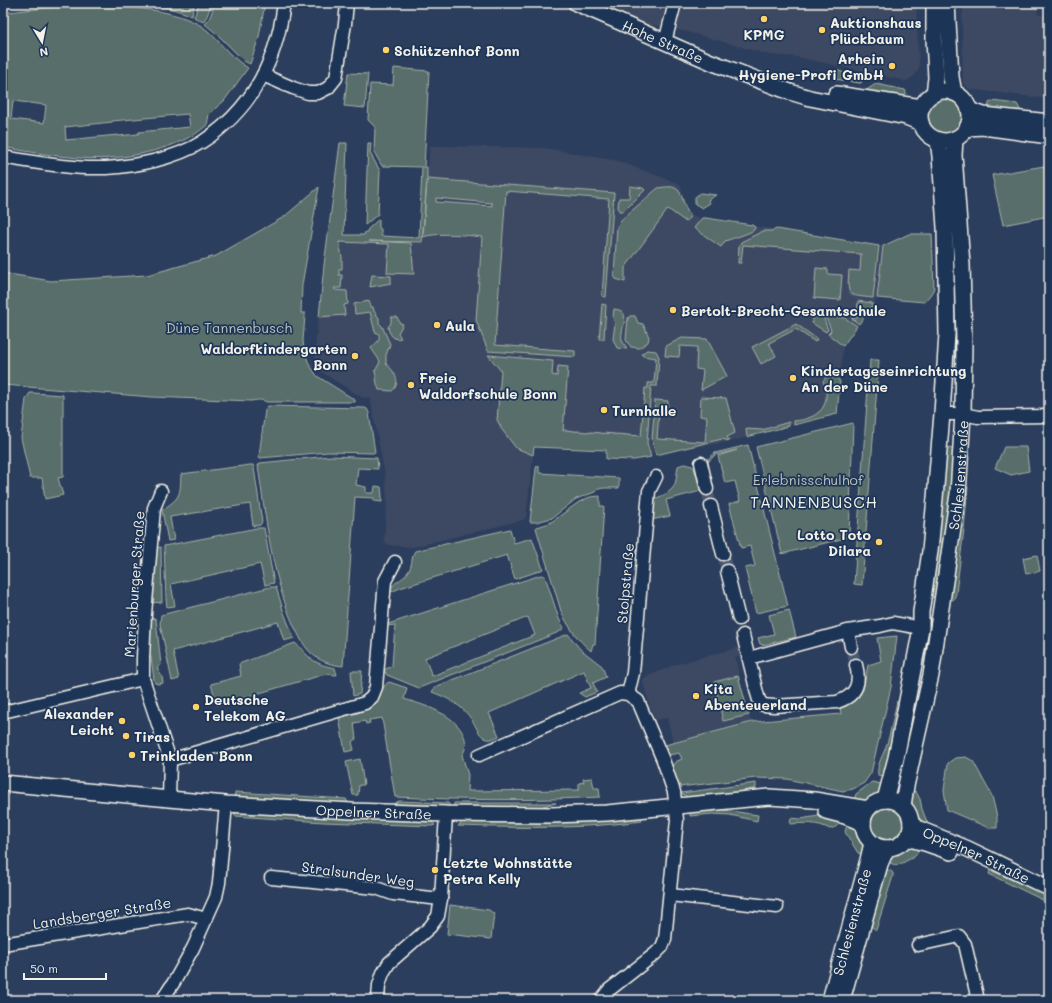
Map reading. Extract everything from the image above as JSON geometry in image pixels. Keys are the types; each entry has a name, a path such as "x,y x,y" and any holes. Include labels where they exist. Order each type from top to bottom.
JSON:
{"street":[{"path":"3,157 72,167 105,168 138,164 165,158 184,151 201,142 223,125 241,108 263,75 278,36 284,3"},
{"path":"263,75 308,93 318,93 328,88 336,78 347,3"},
{"name":"Hohe Straße","path":"576,3 665,42 790,92 810,98 906,117 921,122"},
{"path":"665,42 674,3"},
{"path":"934,3 936,78 934,94"},
{"path":"947,3 951,77 954,93"},
{"name":"Hohe Straße","path":"751,77 812,90 922,106"},
{"path":"941,92 954,93 964,100 969,110 970,116 967,128 955,139 950,141 938,140 927,133 923,128 921,122 922,106 934,94 941,92"},
{"path":"969,110 984,115 1049,122"},
{"path":"967,128 983,127 1049,136"},
{"name":"Schlesienstraße","path":"903,806 906,786 931,675 958,494 963,414 964,340 962,265 954,155 955,139"},
{"name":"Schlesienstraße","path":"885,800 896,758 920,628 931,544 942,414 947,334 947,293 945,228 938,140"},
{"path":"942,414 963,414 978,417 1049,416"},
{"path":"701,463 707,489"},
{"name":"Stolpstraße","path":"628,694 633,673 648,491 656,477"},
{"name":"Marienburger Straße","path":"161,491 154,508 145,614 143,679 170,760 169,799"},
{"path":"711,506 723,554"},
{"path":"170,760 365,703 372,697 376,687 385,581 395,562"},
{"path":"727,571 739,619"},
{"path":"749,658 848,631 893,623 920,628"},
{"path":"848,631 852,647"},
{"path":"743,635 759,700 763,705 774,706 836,702 844,700 852,695 856,687 858,671 856,665"},
{"path":"3,712 143,679"},
{"path":"479,755 620,693 628,694 638,701 663,760 674,792 677,820 665,939 662,946 655,954 609,990 601,1000"},
{"name":"Oppelner Straße","path":"3,782 226,804 352,811 446,814 559,815 769,797 799,798 828,802 866,816"},
{"path":"885,800 898,803 903,806 910,817 911,823 910,831 901,843 894,847 887,848 872,842 867,837 864,830 866,816 873,805 885,800"},
{"path":"162,1000 193,948 216,897 219,884 226,804"},
{"path":"378,1000 379,985 383,973 389,963 430,928 438,916 441,899 446,814"},
{"name":"Oppelner Straße","path":"911,823 917,828 968,849 1046,887"},
{"name":"Oppelner Straße","path":"906,838 975,860 1046,887"},
{"name":"Schlesienstraße","path":"830,1000 872,842"},
{"name":"Schlesienstraße","path":"842,1000 880,864 887,848"},
{"name":"Stralsunder Weg","path":"270,878 376,888 393,894 441,899"},
{"path":"670,894 777,907"},
{"name":"Landsberger Straße","path":"3,944 188,914 206,919"},
{"path":"918,945 959,936 965,944 978,1000"}],"shaded area":[{"path":"600,3 916,3 919,68 914,76 907,81 797,57 770,55 688,32 647,24"},
{"path":"964,3 1039,3 1037,14 1049,17 1049,99 969,89 963,83 962,19"},
{"name":"Bertolt-Brecht-Gesamtschule","path":"430,146 544,148 618,161 680,184 688,213 699,218 889,247 878,298 843,346 837,414 728,442 657,453 534,447 526,517 523,520 413,547 388,545 384,540 387,500 385,475 370,397 363,398 323,373 318,368 316,362 316,341 324,265 328,239 422,243"},
{"name":"Kita Abenteuerland","path":"740,647 743,655 735,658 751,722 673,742 667,718 656,720 651,709 643,683 644,678 674,665"}],"green space":[{"path":"124,3 194,3 192,16 167,8"},
{"path":"199,3 212,3 203,22 194,17"},
{"path":"215,3 265,3 259,37 250,64 244,61 205,24 210,17"},
{"path":"102,5 154,10 180,16 192,21 207,30 229,53 248,68 224,101 209,114 207,125 182,141 154,151 124,157 93,159 51,155 3,147 3,13","holes":["13,101 46,105 44,123 11,119","188,114 190,127 139,132 138,134 66,140 65,127"]},
{"path":"394,68 429,71 424,167 427,167 427,179 614,193 606,297 602,296 609,199 506,191 495,345 575,351 575,357 488,351 476,320 482,237 444,234 423,237 427,180 422,242 369,241 411,243 414,274 387,273 389,244 339,242 342,257 342,269 339,269 339,275 342,275 341,288 334,288 335,290 347,291 348,304 344,305 345,315 319,317 324,265 340,143 347,143 344,235 364,235 365,232 367,232 368,229 379,219 381,236 419,238 422,167 382,166 374,152 375,127 368,120 370,84 393,85","holes":["436,198 492,203 492,206 436,202"]},
{"path":"836,70 862,79 862,81 859,83 835,79"},
{"path":"348,73 368,74 365,108 344,106"},
{"path":"876,84 905,90 905,101 867,91"},
{"path":"945,99 957,104 962,116 957,128 945,133 933,128 928,116 933,104"},
{"path":"991,101 1017,104 1022,113 988,112 989,103"},
{"path":"368,143 371,143 370,153 380,171 378,214 365,225"},
{"path":"1044,166 1049,190 1046,195 1049,216 1003,225 992,175"},
{"path":"630,186 643,188 645,190 624,211 619,211 619,198 629,198"},
{"name":"Düne Tannenbusch","path":"319,187 302,285 301,313 305,313 303,340 304,350 309,364 317,376 355,400 355,402 267,402 263,400 251,401 152,397 3,385 3,273 51,281 147,275 216,256 284,217"},
{"path":"673,187 678,190 682,196 686,209 691,215 686,222 668,209 625,268 625,282 616,279 614,276 617,227 621,220 658,188"},
{"path":"700,193 716,195 708,200 710,203 702,208 695,204 695,197"},
{"path":"702,218 752,225 755,228 753,231 725,241 721,247 694,228"},
{"path":"777,229 879,246 873,298 853,295 849,290 849,270 860,271 861,254 743,245 741,263 738,263 739,246 741,242 763,231"},
{"path":"909,234 932,234 934,288 931,294 924,302 877,298 883,246"},
{"path":"816,268 828,269 828,274 842,275 840,300 814,298"},
{"path":"372,275 391,276 391,283 370,287"},
{"path":"369,301 370,307 373,307 379,318 379,323 382,326 390,344 386,355 386,364 394,373 397,381 395,388 392,391 379,390 377,384 375,371 380,361 371,348 378,341 379,335 375,332 370,312 355,314 354,304"},
{"path":"858,301 872,303 872,306 859,324 851,318 857,318"},
{"path":"602,304 606,305 604,339 599,339"},
{"path":"614,309 620,310 625,317 622,340 627,349 617,348 613,339 615,324 613,317"},
{"path":"813,315 823,316 828,330 826,332 812,323"},
{"path":"630,316 635,316 638,323 643,324 649,337 648,342 639,348 631,347 626,340 628,318"},
{"path":"825,316 845,318 857,326 843,346 828,334 831,331"},
{"path":"391,317 397,317 400,323 403,324 398,333 401,338 394,338 389,332 388,327 391,323"},
{"path":"796,324 817,339 815,342 796,329 769,343 776,356 761,364 752,347"},
{"path":"682,338 707,339 727,376 701,390 703,370 696,369 697,347 680,346 679,357 665,356 666,346"},
{"path":"647,350 656,351 659,357 657,386 651,386 647,443 651,457 634,460 606,459 606,450 534,447 533,455 516,448 500,427 497,420 501,371 488,355 553,361 552,375 557,376 558,366 568,367 563,431 641,437 645,388 648,388 648,383 654,383 656,358 643,356 641,354"},
{"path":"870,360 879,360 862,585 854,584"},
{"path":"829,373 840,381 837,414 794,425 794,421 803,420 821,410 825,404 826,398 826,390 823,381"},
{"path":"30,393 63,395 63,477 58,478 63,495 45,499 42,478 30,478 21,438 26,399"},
{"path":"701,397 726,398 735,433 727,437 729,441 722,439 656,455 652,439 655,400 668,401 667,414 659,413 657,439 705,442 707,417 700,416"},
{"path":"268,406 365,408 369,413 375,452 328,452 260,458 259,456 265,410"},
{"path":"789,422 789,426 747,437 746,429 762,430"},
{"name":"Erlebnisschulhof","path":"853,423 849,537 782,554 756,447"},
{"path":"748,445 788,606 756,613 745,568 755,566 750,546 741,548 729,504 740,501 735,481 725,483 718,456 737,450 715,455 708,462 708,459 715,453"},
{"path":"946,447 955,448 940,598 930,597"},
{"path":"1004,447 1026,447 1029,471 1011,475 995,468"},
{"path":"330,456 377,458 378,469 358,468 356,485 366,487 366,493 374,493 375,486 381,487 382,496 382,502 374,501 374,498 355,497 343,666 327,663 312,654 304,645 294,626 286,607 275,568 258,466 260,463"},
{"path":"684,464 694,468 701,491 666,500 670,516 651,520 654,499 671,490 675,484 678,466"},
{"path":"253,465 254,468 262,522 260,525 253,526 250,504 170,517 174,540 168,541 162,510 176,499 180,492 181,474"},
{"path":"537,466 539,466 539,473 619,478 619,488 598,489 595,492 576,499 552,518 530,522"},
{"path":"967,487 964,529 956,593 953,600 948,599 960,515"},
{"path":"600,496 600,506 604,506 595,644 593,644 591,651 574,633 561,611 536,528 550,523 579,502 590,497"},
{"path":"257,528 264,528 274,583 265,585 260,564 171,584 175,606 167,607 164,546"},
{"path":"510,529 514,543 532,538 543,569 515,579 507,555 400,588 389,593 390,589 395,583 408,572 415,551"},
{"path":"161,547 162,602 151,603 155,548"},
{"path":"1037,555 1040,571 1026,574 1023,558"},
{"path":"541,575 545,576 559,619 564,628 559,632 419,688 387,675 384,670 392,666 395,625 387,626 388,624","holes":["528,617 535,635 432,676 425,658"]},
{"path":"270,587 276,587 294,638 284,641 278,622 173,651 179,679 172,681 160,624 161,615"},
{"path":"789,610 796,637 763,645 760,644 758,638 774,634 769,615"},
{"path":"149,619 156,619 161,665 157,668 162,677 163,683 158,684 155,683 154,680 151,657 148,656"},
{"path":"568,634 580,649 602,666 606,677 593,683 597,692 585,697 579,693 591,688 584,671 489,713 499,736 495,738 485,738 464,710 444,697 432,692 435,687"},
{"path":"897,636 891,687 871,773 864,783 853,789 843,791 787,779 756,778 679,787 672,766 675,762 682,759 679,753 669,755 665,745 752,722 841,714 840,705 853,701 863,690 868,665 881,661 877,638"},
{"path":"295,643 315,661 335,668 337,675 326,674 217,705 211,684 241,676 239,664"},
{"path":"351,671 362,671 360,694 353,696"},
{"path":"738,676 749,715 723,721 714,682"},
{"path":"389,682 407,688 404,699 424,705 448,717 458,726 465,737 466,743 462,755 468,775 467,791 579,790 579,783 584,782 583,779 592,778 594,788 599,788 600,797 498,800 395,797 382,718 369,720 370,723 366,724 365,721 354,723 356,739 352,742 354,750 345,752 339,717 362,712 372,706 376,703 384,687"},
{"path":"897,701 900,702 890,746 887,778 878,775 878,767 887,744"},
{"path":"966,757 973,761 992,796 997,817 997,828 989,828 947,810 944,790 948,763 955,758"},
{"path":"360,759 364,785 359,785 358,795 353,795 346,762"},
{"path":"872,782 886,785 876,797 868,801 853,803 856,794"},
{"path":"756,783 756,788 735,793 688,797 681,793"},
{"path":"908,790 916,792 920,799 927,822 926,829 916,820 908,801"},
{"path":"235,792 346,799 348,804 234,798"},
{"path":"399,801 448,803 450,806 448,808 391,805"},
{"path":"454,803 556,803 535,808 454,807"},
{"path":"887,806 893,807 899,811 903,817 903,829 899,835 893,839 887,840 881,839 875,835 871,829 870,823 871,817 875,811 881,807"},
{"path":"710,809 758,815 757,821 730,815 712,814 690,816 692,812"},
{"path":"239,812 432,822 435,825 324,822 235,816 234,814"},
{"path":"825,815 841,819 837,826 830,829 815,824 790,824 791,818 800,819"},
{"path":"641,817 642,821 573,827 458,826 463,822 551,822"},
{"path":"848,821 859,830 865,842 867,856 858,853 845,832"},
{"path":"920,845 914,857 898,865 887,861 890,854 904,846"},
{"path":"883,868 891,871 893,876 876,930 871,926 875,909 876,891"},
{"path":"990,870 1049,896 1049,903 989,874"},
{"path":"450,905 489,910 494,914 491,939 447,934"}],"tunnel":[{"path":"707,489 711,506"},
{"path":"723,554 727,571"},
{"path":"851,647 856,665"}],"place":[{"name":"KPMG","path":"764,19"},
{"name":"Auktionshaus Plückbaum","path":"822,30"},
{"name":"Schützenhof Bonn","path":"386,50"},
{"name":"Arhein Hygiene-Profi GmbH","path":"892,66"},
{"name":"Bertolt-Brecht-Gesamtschule","path":"673,310"},
{"name":"Aula","path":"437,325"},
{"name":"Waldorfkindergarten Bonn","path":"355,356"},
{"name":"Kindertageseinrichtung An der Düne","path":"793,378"},
{"name":"Freie Waldorfschule Bonn","path":"411,385"},
{"name":"Turnhalle","path":"604,410"},
{"name":"Lotto Toto Dilara","path":"879,542"},
{"name":"Kita Abenteuerland","path":"696,696"},
{"name":"Deutsche Telekom AG","path":"196,707"},
{"name":"Alexander Leicht","path":"122,721"},
{"name":"Tiras","path":"126,736"},
{"name":"Trinkladen Bonn","path":"132,755"},
{"name":"Letzte Wohnstätte Petra Kelly","path":"435,870"}],"district":[{"name":"TANNENBUSCH","path":"814,501"}]}
